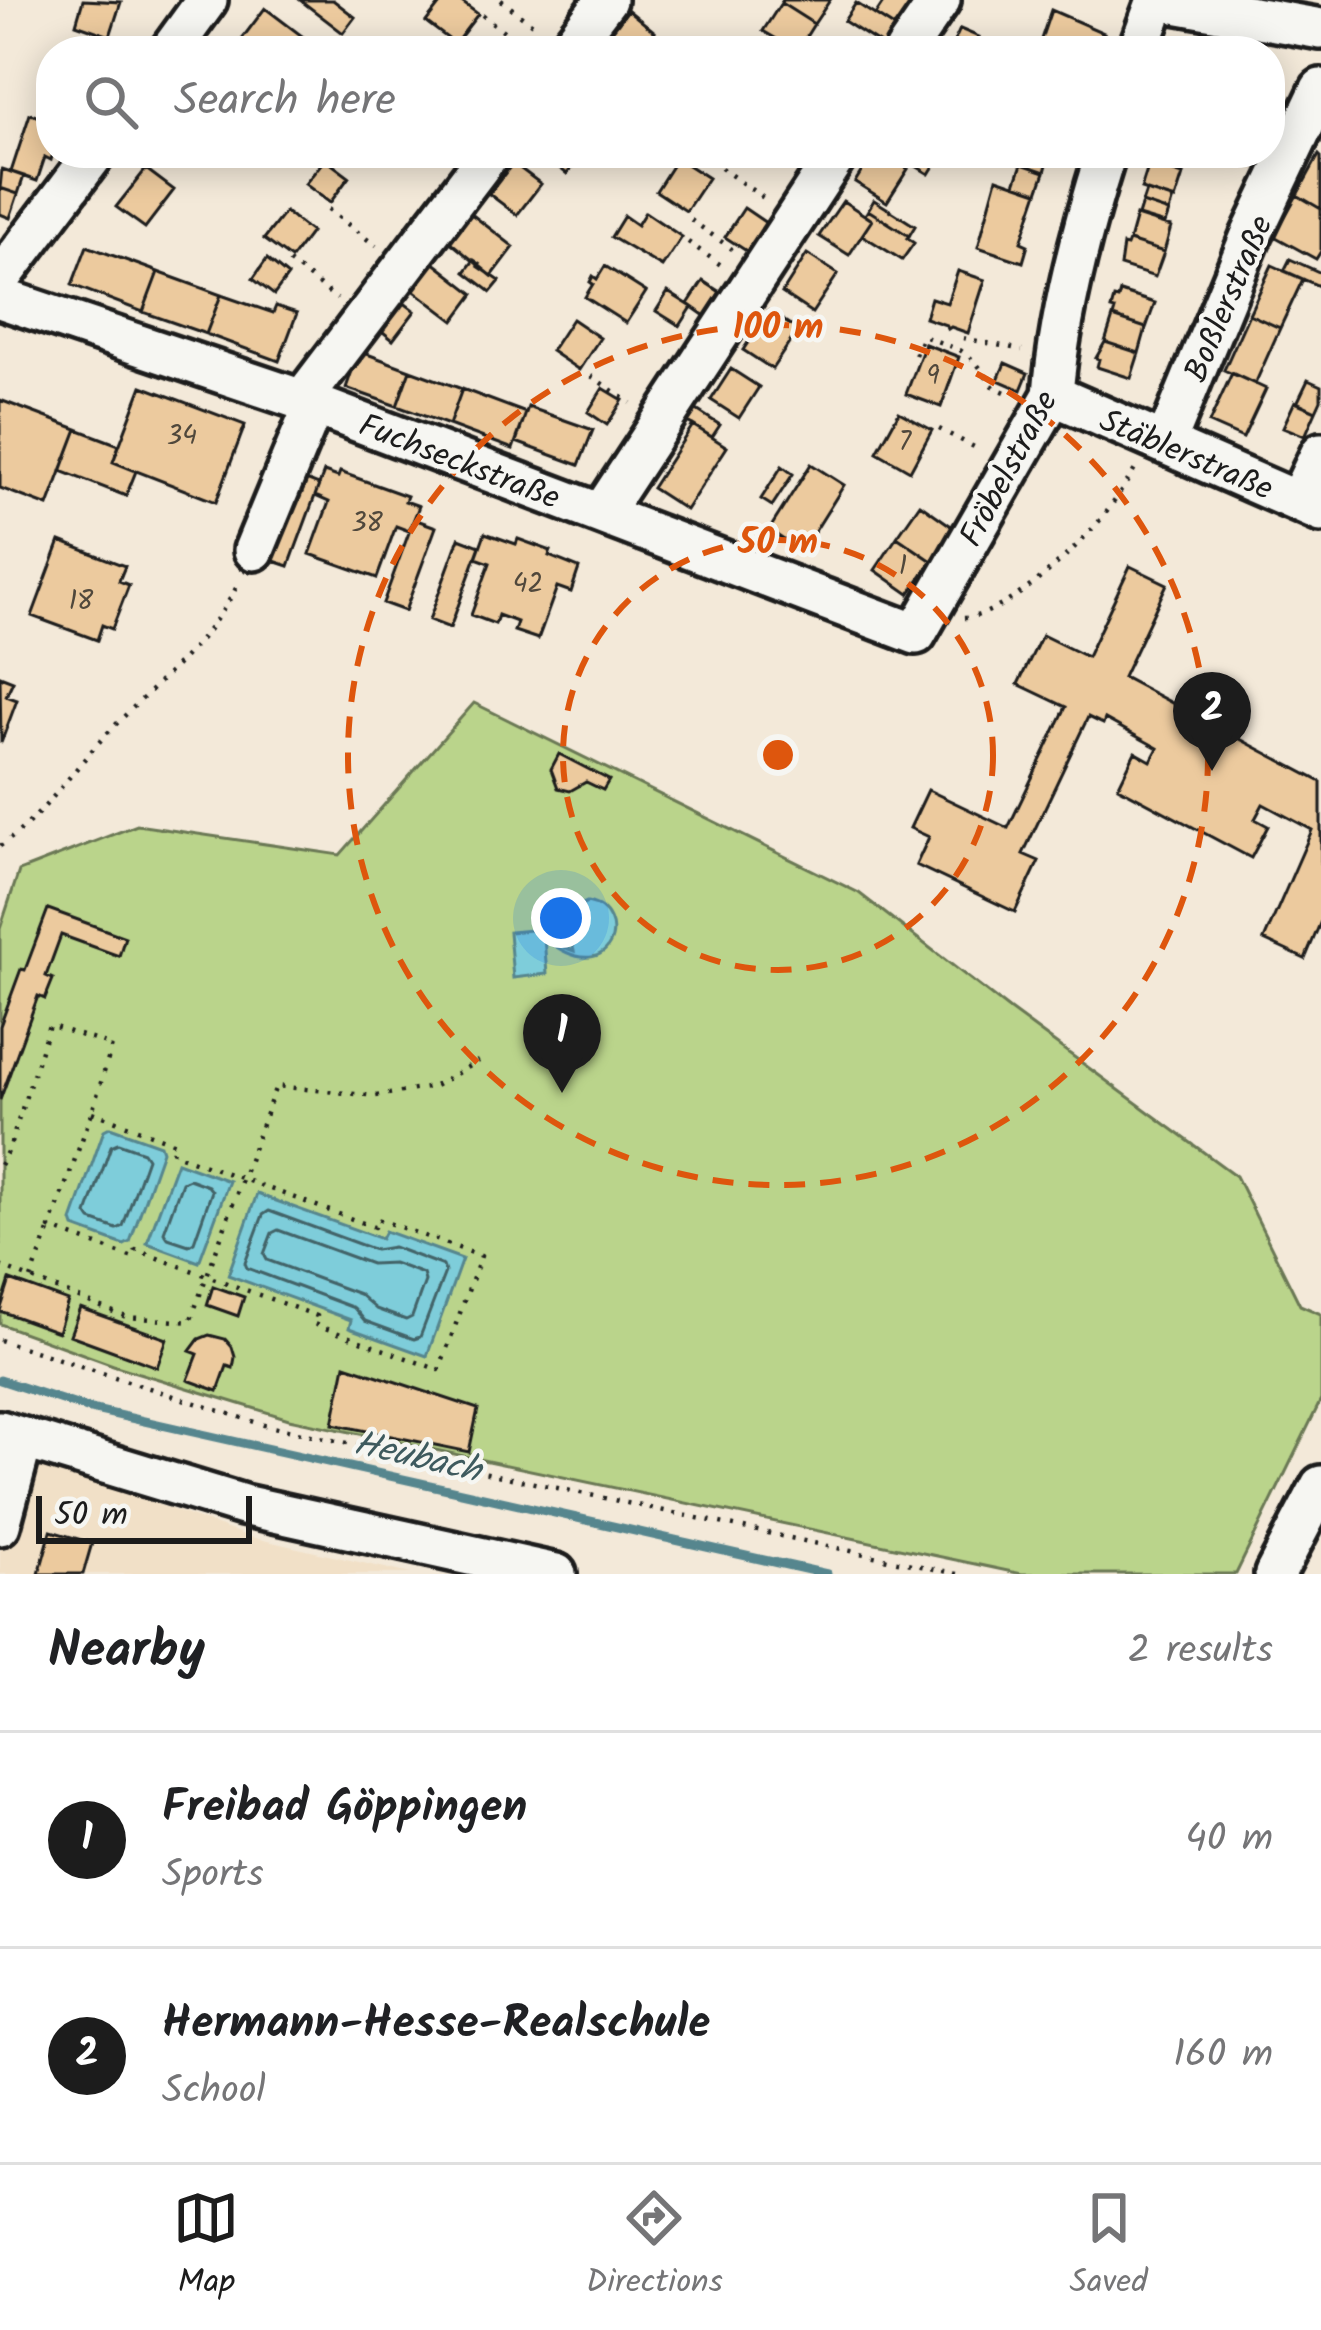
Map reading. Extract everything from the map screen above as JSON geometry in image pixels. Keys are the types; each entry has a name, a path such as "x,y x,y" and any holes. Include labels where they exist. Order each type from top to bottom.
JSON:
{"street":[{"path":"181,36 207,0"},
{"path":"579,36 606,0"},
{"path":"915,36 940,0"},
{"path":"1144,36 1158,0 1321,29"},
{"name":"Boßlerstraße","path":"1285,165 1321,89"},
{"path":"0,279 84,168"},
{"path":"254,550 308,402 363,319 479,168"},
{"path":"601,514 828,168"},
{"name":"Fröbelstraße","path":"919,628 1012,466 1051,387 1087,214 1101,168"},
{"name":"Boßlerstraße","path":"1161,440 1283,168"},
{"name":"Fuchseckstraße","path":"0,298 308,402 919,628"},
{"name":"Stäblerstraße","path":"1051,387 1310,507"},
{"path":"1310,507 1321,453"},
{"path":"0,1525 12,1435 243,1504 556,1574"},
{"path":"1275,1574 1321,1486"}],"path":[{"path":"500,0 549,36"},
{"path":"482,15 511,36"},
{"path":"721,168 794,220"},
{"path":"328,209 403,267"},
{"path":"691,220 756,278"},
{"path":"688,242 756,278"},
{"path":"290,262 363,319"},
{"path":"915,355 923,336 960,350 975,361 994,387 1051,387"},
{"path":"963,338 1051,387"},
{"path":"591,376 661,423"},
{"path":"939,429 1012,466"},
{"path":"919,628 976,617 1036,584 1104,515 1161,440"},
{"path":"0,846 23,831 102,739 196,646 231,599 254,550"},
{"path":"0,1165 49,1025 112,1046 32,1279"},
{"path":"0,1266 126,1317 190,1322 276,1086 376,1096 434,1087 478,1061"},
{"path":"50,1228 133,1258 136,1250 317,1316 314,1324 439,1370 481,1256 377,1219 374,1227 172,1153 176,1143 92,1112"},
{"path":"0,1143 10,1146"},
{"path":"0,1340 263,1425 958,1574"}],"shaded area":[{"path":"0,1449 250,1537 411,1574 0,1574"}],"green space":[{"path":"474,703 859,893 1236,1176 1300,1305 1321,1314 1321,1400 1236,1574 1022,1574 289,1419 116,1366 0,1324 0,929 19,871 137,825 340,855"}],"water":[{"path":"587,902 602,908 610,919 613,932 601,954 568,953 544,938 547,974 513,978 509,932 542,929 574,951 570,917"},
{"path":"110,1127 160,1145 162,1151 130,1242 124,1245 74,1227 72,1221 104,1130"},
{"path":"177,1162 229,1181 199,1262 147,1243"},
{"path":"257,1194 381,1239 385,1231 462,1259 427,1356 349,1328 351,1320 228,1275"}],"building":[{"path":"83,0 121,2 110,36 76,24"},
{"path":"300,0 333,0 355,17 343,33"},
{"path":"443,0 459,0 478,14 461,36 444,36 426,22"},
{"path":"783,0 830,0 814,24"},
{"path":"885,0 915,0 897,29 875,15"},
{"path":"781,3 814,24 806,36 772,36 763,31"},
{"path":"856,3 897,29 892,36 868,36 844,21"},
{"path":"265,8 302,36 244,36"},
{"path":"628,10 655,32 652,36 608,36"},
{"path":"1051,10 1104,33 1103,36 1042,36"},
{"path":"30,114 36,116 36,168 41,168 37,181 11,172"},
{"path":"1321,157 1321,209 1297,195"},
{"path":"318,168 337,168 349,177 330,203 305,184"},
{"path":"509,168 520,168 541,184 517,215 489,194"},
{"path":"671,168 692,168 708,178 686,211 656,191"},
{"path":"864,168 908,169 887,202 855,182"},
{"path":"1021,168 1045,172 1038,192 1015,184"},
{"path":"1148,168 1183,175 1175,200 1141,189"},
{"path":"2,169 24,176 18,194 0,188"},
{"path":"146,169 174,190 145,228 116,207"},
{"path":"997,178 1038,192 1021,242 1028,245 1023,262 978,247"},
{"path":"0,188 18,194 10,218 0,214"},
{"path":"1146,191 1173,199 1169,212 1142,203"},
{"path":"1297,195 1321,209 1321,251 1316,259 1274,236"},
{"path":"874,200 915,226 909,236 868,210"},
{"path":"843,201 872,220 849,255 819,236"},
{"path":"1142,203 1169,212 1165,224 1138,216"},
{"path":"744,208 766,223 748,252 725,237"},
{"path":"868,210 914,243 902,260 862,235 872,220 865,215"},
{"path":"285,212 311,232 291,259 264,239"},
{"path":"645,212 682,237 662,267 611,237 624,216 637,225"},
{"path":"470,213 514,247 492,276 449,241"},
{"path":"1136,216 1171,227 1164,252 1129,241"},
{"path":"1129,241 1164,252 1155,277 1120,266 1123,245"},
{"path":"87,246 158,272 143,312 72,285"},
{"path":"807,254 838,274 812,313 782,293"},
{"path":"267,259 288,276 274,295 253,279"},
{"path":"1290,259 1321,273 1321,287 1284,271"},
{"path":"474,260 500,281 491,292 465,272"},
{"path":"433,262 474,294 454,321 412,289"},
{"path":"1272,265 1303,279 1280,328 1249,314"},
{"path":"605,266 646,292 626,323 585,297 593,276 597,279"},
{"path":"958,271 985,280 968,333 925,318 931,298 947,303"},
{"path":"158,272 221,295 206,334 143,312"},
{"path":"703,281 720,292 705,316 688,304"},
{"path":"668,292 692,307 680,326 656,311"},
{"path":"1120,292 1155,303 1146,328 1113,317 1114,298"},
{"path":"221,295 273,313 276,306 297,313 279,361 206,334"},
{"path":"395,296 415,311 393,340 373,324"},
{"path":"769,311 798,330 772,369 743,350"},
{"path":"1249,314 1280,328 1255,384 1224,370"},
{"path":"1113,317 1146,328 1139,353 1105,342"},
{"path":"572,319 600,338 579,370 551,351"},
{"path":"1105,342 1139,353 1131,378 1097,367 1096,358"},
{"path":"925,344 959,357 941,407 906,394"},
{"path":"359,351 410,370 397,406 346,388"},
{"path":"1005,363 1028,373 1021,390 998,380"},
{"path":"731,369 759,387 739,418 711,400"},
{"path":"410,370 462,389 449,425 397,406"},
{"path":"1232,373 1266,389 1243,438 1209,423"},
{"path":"1308,380 1321,386 1316,411 1297,403"},
{"path":"142,386 245,425 216,502 113,462"},
{"path":"603,388 623,400 607,425 588,412"},
{"path":"462,389 526,413 513,449 449,425"},
{"path":"0,400 77,429 48,506 0,488"},
{"path":"1295,401 1316,411 1305,436 1283,427"},
{"path":"528,407 593,430 579,465 516,442"},
{"path":"695,409 720,425 712,437 686,421"},
{"path":"899,412 932,430 910,471 877,452"},
{"path":"693,425 727,447 686,510 652,488"},
{"path":"77,429 119,445 113,462 136,471 126,496 61,471"},
{"path":"811,464 844,485 802,552 769,530"},
{"path":"782,466 793,474 772,506 761,499"},
{"path":"324,472 338,477 340,472 407,496 405,501 419,506 409,531 396,526 377,578 310,554 329,502 315,496"},
{"path":"298,477 319,485 289,566 268,559"},
{"path":"920,504 954,528 932,561 897,537"},
{"path":"414,519 436,527 405,611 383,603"},
{"path":"485,533 551,551 549,556 579,568 571,592 557,587 538,639 514,631 517,622 498,615 495,624 471,615 490,563 476,558"},
{"path":"897,537 932,561 909,594 875,570"},
{"path":"459,538 480,546 450,628 429,620"},
{"path":"60,541 125,566 119,581 129,585 112,629 102,625 97,640 32,616"},
{"path":"1130,566 1167,584 1123,677 1321,782 1321,921 1305,959 1264,940 1312,830 1263,804 1255,819 1268,826 1251,858 1118,787 1135,752 1151,761 1158,748 1105,719 1103,724 1088,717 1023,854 1039,861 1015,912 916,865 929,837 910,828 928,790 1008,828 1066,707 1018,684 1042,635 1087,657"},
{"path":"0,676 13,681 6,696 17,700 1,743"},
{"path":"559,754 609,780 603,790 586,782 570,791 558,788 551,769"},
{"path":"48,909 125,937 119,956 61,935 46,976 53,979 45,999 38,996 0,1100 0,1026"},
{"path":"10,1280 68,1301 58,1332 0,1311"},
{"path":"213,1286 244,1297 238,1316 207,1305"},
{"path":"80,1308 167,1339 157,1367 70,1335"},
{"path":"209,1335 225,1339 235,1357 218,1391 188,1380 198,1354 190,1351"},
{"path":"345,1365 478,1409 469,1452 333,1424"},
{"path":"51,1531 92,1543 83,1574 39,1574"}],"waterway":[{"name":"Heubach","path":"0,1380 86,1408 827,1574"}],"place":[{"name":"Hermann-Hesse-Realschule","path":"1212,771"},
{"name":"Freibad Göppingen","path":"562,1093"}]}
